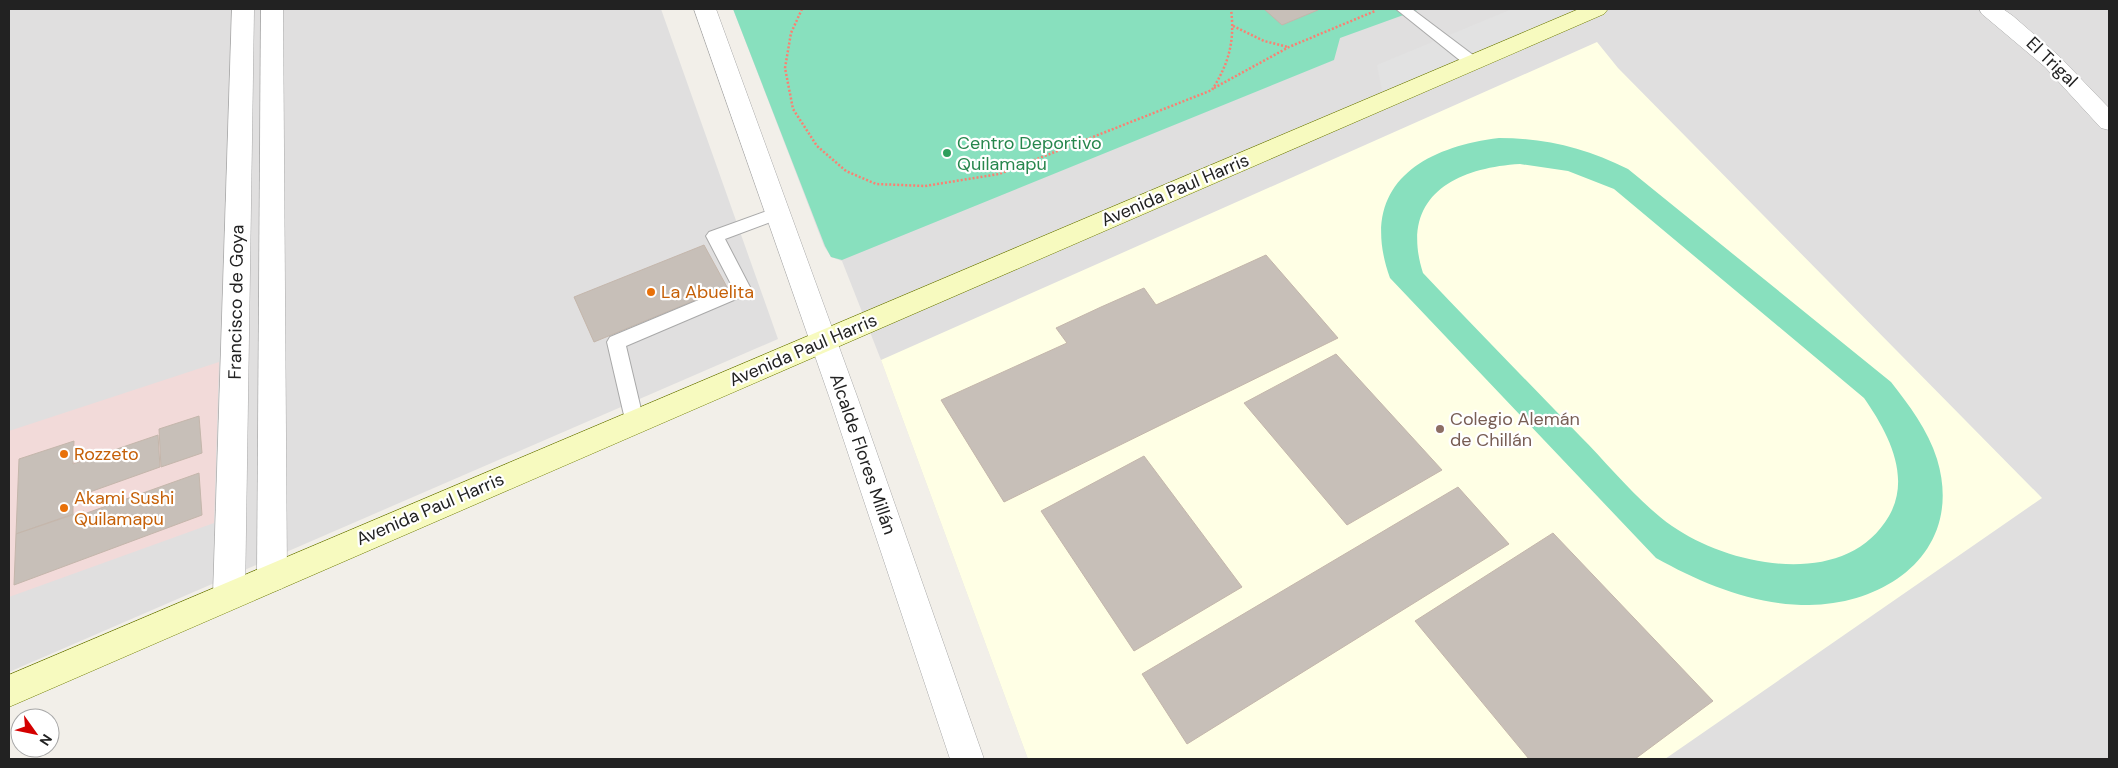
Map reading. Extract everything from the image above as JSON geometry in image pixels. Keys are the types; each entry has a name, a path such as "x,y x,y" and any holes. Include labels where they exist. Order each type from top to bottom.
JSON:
{"main road":[{"name":"Avenida Paul Harris","path":"9,691 1596,9"}],"street":[{"name":"Francisco de Goya","path":"229,596 242,9"},
{"name":"Francisco de Goya","path":"272,9 272,578"},
{"name":"Alcalde Flores Millán","path":"705,9 823,340 967,759"},
{"name":"El Trigal","path":"1989,9 2017,29 2066,73 2109,122"}],"lane":[{"path":"1402,9 1472,62"},
{"path":"634,422 616,342 742,289 715,236 778,213"}],"path":[{"path":"802,9 790,33 785,68 793,109 817,146 846,171 876,184 925,186 999,174 1212,90 1289,47 1380,9"},
{"path":"1212,90 1228,65 1233,39 1231,9"},
{"path":"1233,26 1264,41 1289,47"}],"shaded area":[{"path":"9,9 661,9 778,339 9,672"},
{"path":"733,9 2109,9 2109,759 1028,759 881,360 842,261 831,257 824,246"},
{"path":"1512,9 1612,9 1385,105 1377,65"},
{"name":"Colegio Alemán de Chillán","path":"1597,42 1618,68 2042,498 1665,759 1028,759 881,360"},
{"path":"219,362 214,523 9,597 9,431"}],"green space":[{"name":"Centro Deportivo Quilamapu","path":"733,9 1420,9 1340,38 1334,60 842,260 831,257 825,246"},
{"name":"Colegio Alemán de Chillán","path":"1499,138 1549,142 1597,155 1628,169 1891,382 1929,438 1937,459 1943,491 1940,519 1930,544 1914,565 1893,582 1867,594 1839,602 1809,605 1788,604 1748,597 1710,584 1656,558 1390,278 1382,247 1382,220 1389,197 1402,178 1420,163 1469,143","holes":["1520,164 1568,171 1614,189 1864,398 1881,425 1894,454 1898,485 1895,501 1889,516 1870,539 1845,555 1817,562 1786,564 1755,560 1725,552 1696,540 1672,526 1636,495 1423,273 1418,247 1419,225 1425,207 1437,192 1454,180 1473,172"]}],"building":[{"path":"1264,9 1317,9 1318,10 1282,25"},
{"name":"La Abuelita","path":"704,245 727,287 594,342 574,297"},
{"path":"1266,255 1338,338 1004,502 941,400 1067,343 1056,328 1101,307 1144,288 1156,305"},
{"path":"1336,354 1442,470 1347,525 1244,403"},
{"path":"199,416 202,453 161,467 159,429"},
{"path":"158,435 160,467 73,498 73,514 16,534 19,459 74,441 73,464"},
{"path":"1144,456 1242,587 1134,651 1041,511"},
{"path":"199,473 202,515 14,585 16,534 84,511 84,514"},
{"path":"1458,487 1509,544 1187,744 1142,674"},
{"path":"1553,533 1713,701 1635,759 1529,759 1415,621"}],"place":[{"name":"Centro Deportivo Quilamapu","path":"947,153"},
{"name":"La Abuelita","path":"651,292"},
{"name":"Colegio Alemán de Chillán","path":"1440,429"},
{"name":"Rozzeto","path":"64,454"},
{"name":"Akami Sushi Quilamapu","path":"64,508"}]}
